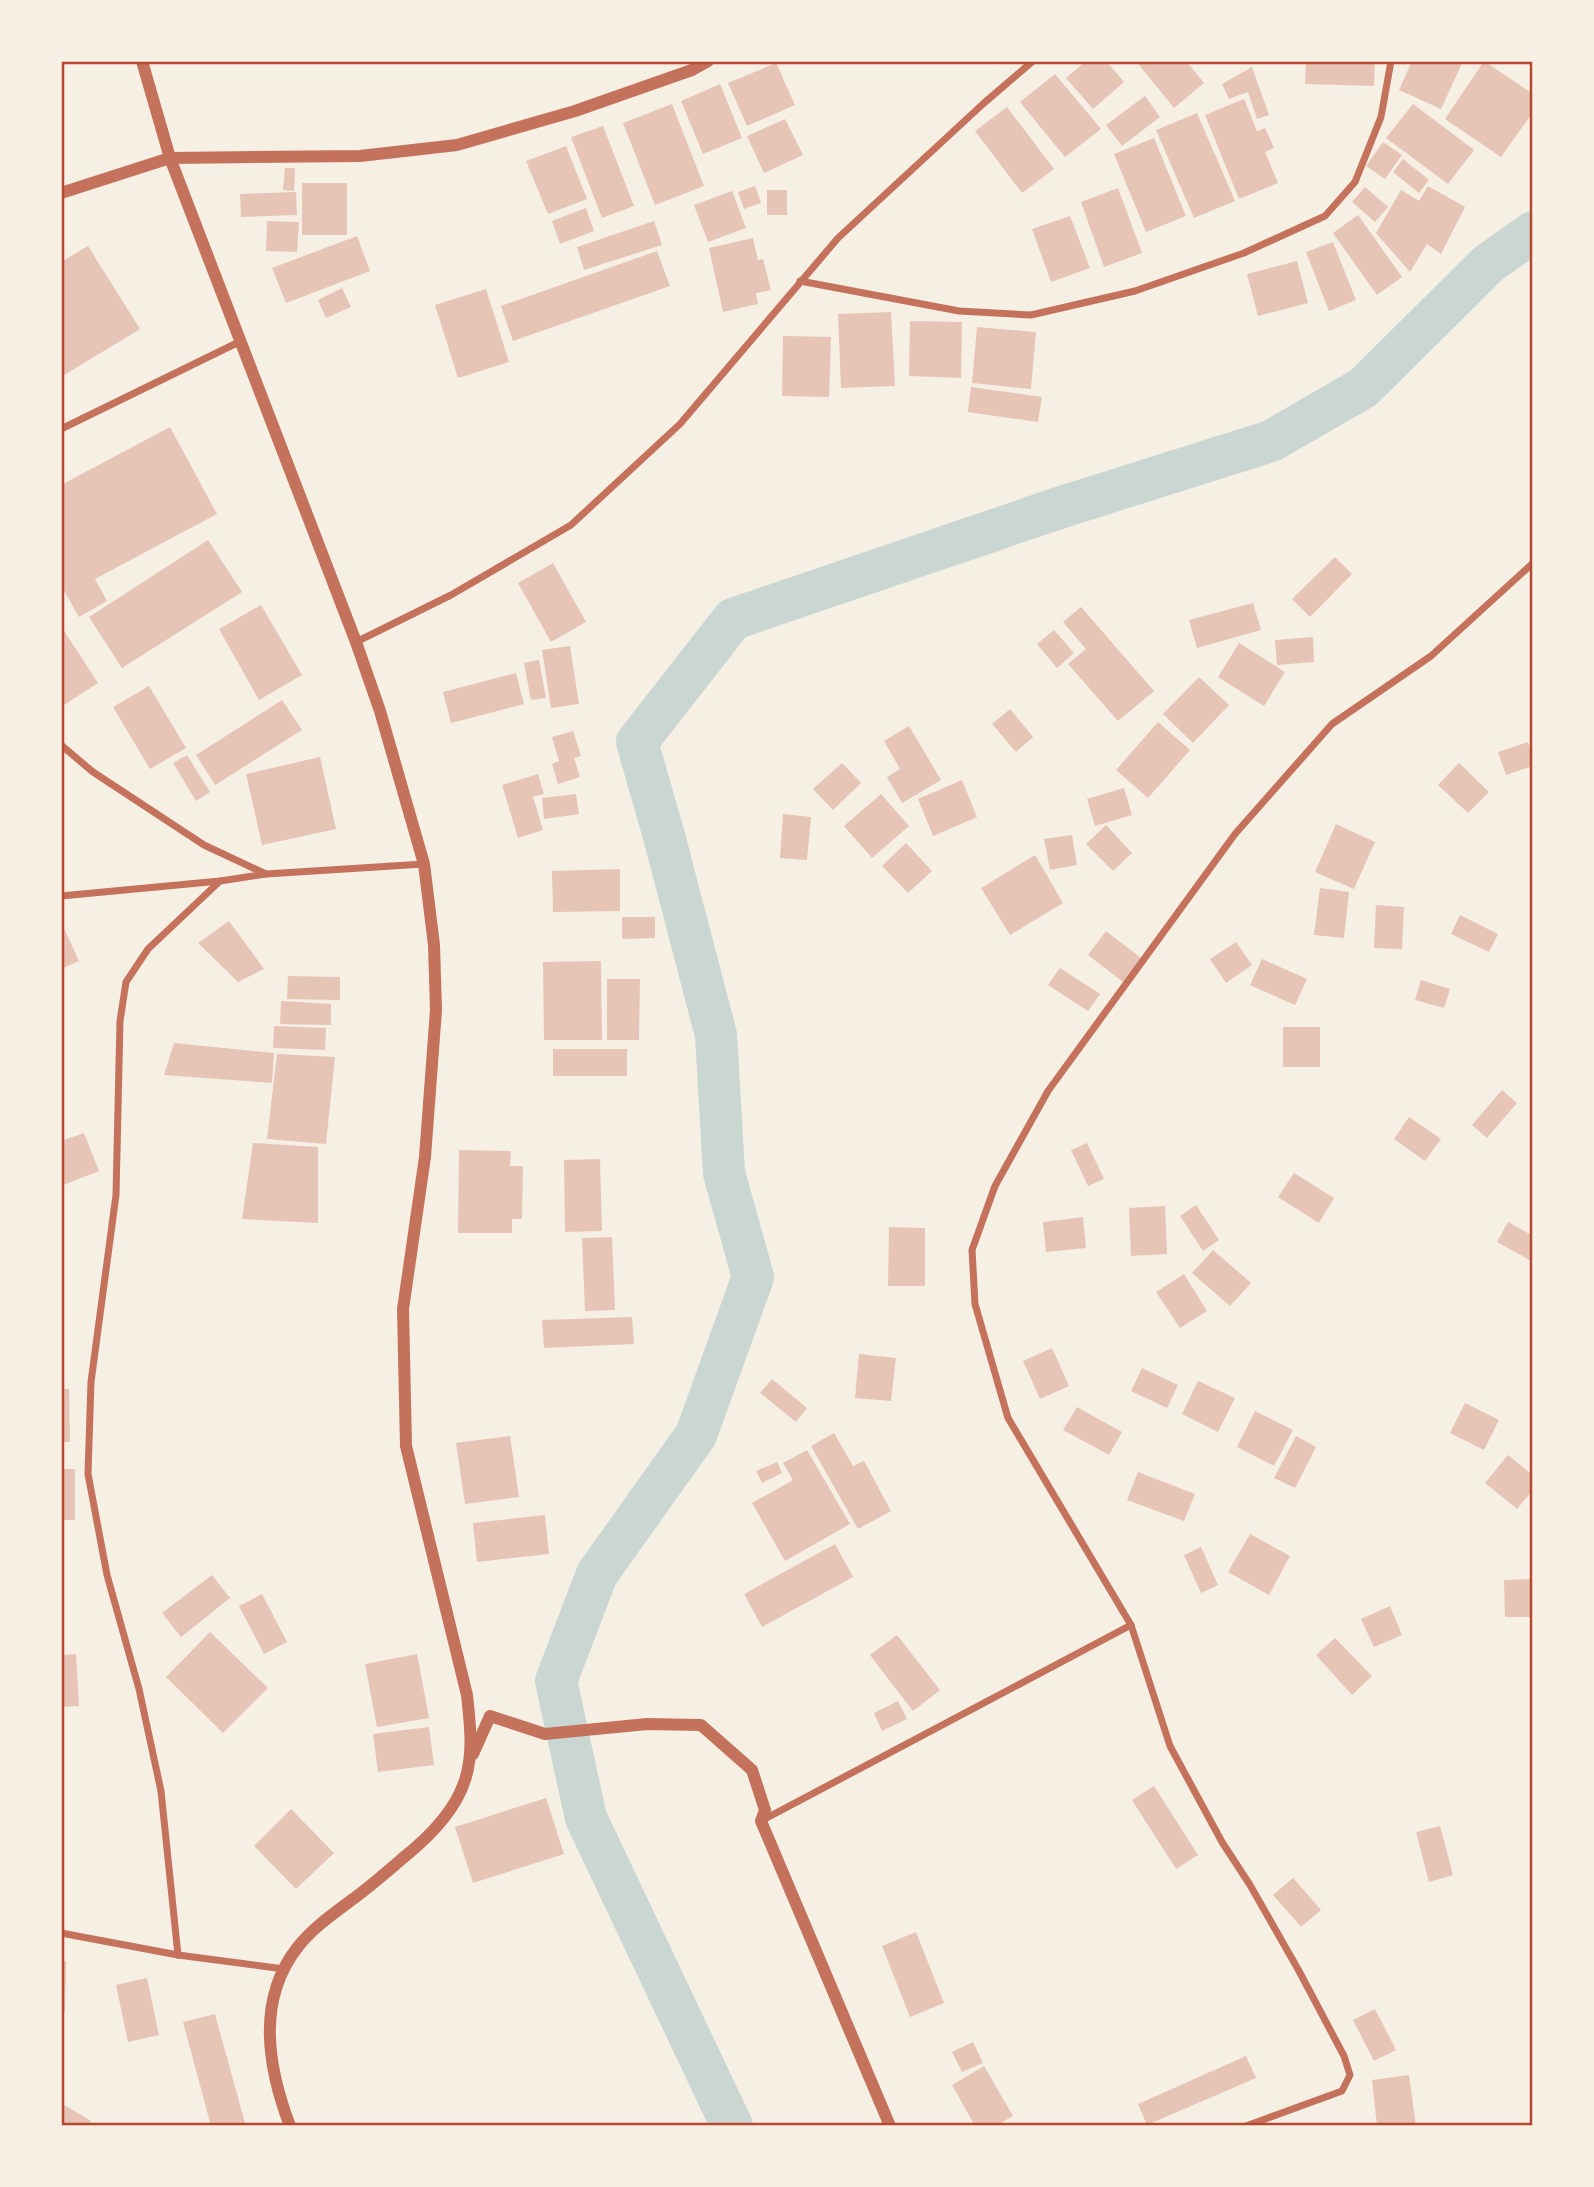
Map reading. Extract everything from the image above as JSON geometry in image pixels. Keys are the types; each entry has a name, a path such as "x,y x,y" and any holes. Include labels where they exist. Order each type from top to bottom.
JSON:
{"street":[{"path":"142,61 170,158 242,341 380,711 424,864 434,945 436,1010 425,1157 403,1309 406,1446 467,1695 471,1735 469,1763 464,1783 453,1805 427,1838 323,1922 297,1948 285,1969 273,2000 268,2043 278,2093 290,2126"},
{"path":"61,193 170,158 360,156 457,145 575,111 692,70 708,61"},
{"path":"356,642 452,595 571,525 680,424 838,238 1033,61"},
{"path":"800,281 959,311 1031,315 1135,291 1244,253 1325,216 1355,182 1381,117 1391,61"},
{"path":"61,429 242,341"},
{"path":"1246,2126 1342,2091 1350,2075 1299,1971 1222,1842 1170,1746 1130,1625 1009,1418 975,1304 972,1250 995,1186 1048,1091 1235,834 1332,724 1431,656 1533,562"},
{"path":"61,745 93,772 204,845 266,874"},
{"path":"61,896 266,874 424,864"},
{"path":"178,1955 161,1791 139,1689 107,1576 88,1475 88,1461 92,1382 116,1195 120,1021 126,982 148,949 220,881"},
{"path":"761,1821 1130,1625"},
{"path":"469,1763 490,1716 545,1734 647,1724 701,1725 752,1770 765,1810 761,1821 890,2126"},
{"path":"61,1933 178,1955 285,1969"}],"building":[{"path":"1086,61 1106,61 1124,82 1093,109 1066,78"},
{"path":"1136,61 1186,61 1204,83 1174,108"},
{"path":"1306,61 1375,61 1374,86 1305,84"},
{"path":"1412,61 1463,61 1441,109 1399,90"},
{"path":"1484,61 1533,94 1533,112 1501,157 1445,119"},
{"path":"776,63 795,105 747,126 728,83"},
{"path":"1252,67 1269,115 1257,119 1248,92 1229,99 1222,84"},
{"path":"1055,74 1101,129 1065,157 1020,102"},
{"path":"720,84 742,138 703,154 681,101"},
{"path":"1145,96 1160,117 1122,146 1106,125"},
{"path":"1244,99 1257,131 1265,128 1274,148 1265,152 1278,183 1239,199 1205,115"},
{"path":"672,104 704,186 655,205 623,123"},
{"path":"1413,104 1474,150 1448,184 1386,138"},
{"path":"1007,107 1054,169 1022,193 975,131"},
{"path":"1197,113 1235,201 1194,218 1156,130"},
{"path":"785,119 803,155 764,173 747,136"},
{"path":"603,126 634,206 602,218 571,137"},
{"path":"1154,138 1186,216 1146,232 1114,154"},
{"path":"1383,142 1402,155 1385,179 1366,166"},
{"path":"566,146 587,199 548,214 526,161"},
{"path":"1403,159 1429,180 1419,193 1393,172"},
{"path":"285,168 295,168 294,191 283,190"},
{"path":"302,183 347,183 347,235 302,235"},
{"path":"755,186 761,203 744,209 738,192"},
{"path":"1428,186 1465,207 1441,254 1427,244 1410,272 1376,233 1401,190 1419,201"},
{"path":"1365,187 1388,207 1375,222 1352,202"},
{"path":"1118,188 1142,253 1104,267 1081,202"},
{"path":"767,190 787,190 787,215 767,215"},
{"path":"732,191 746,228 708,242 694,205"},
{"path":"296,192 297,215 241,217 240,194"},
{"path":"586,208 594,231 560,244 552,221"},
{"path":"1358,215 1402,277 1377,295 1333,233"},
{"path":"1070,216 1090,268 1051,282 1032,229"},
{"path":"267,221 299,222 297,252 266,251"},
{"path":"654,221 662,245 584,270 577,247"},
{"path":"357,236 370,271 286,303 272,268"},
{"path":"753,238 758,260 763,259 771,290 756,293 758,304 723,312 709,248"},
{"path":"1333,242 1356,300 1329,311 1306,252"},
{"path":"88,246 140,329 61,377 61,262"},
{"path":"657,251 670,286 513,341 501,306"},
{"path":"1297,261 1308,303 1258,316 1247,274"},
{"path":"342,288 351,307 326,318 318,300"},
{"path":"486,289 509,362 458,378 435,305"},
{"path":"891,312 895,386 841,388 838,314"},
{"path":"910,321 962,322 961,378 909,376"},
{"path":"977,327 1036,332 1031,389 972,383"},
{"path":"783,336 831,337 829,397 782,396"},
{"path":"971,387 1042,397 1038,422 968,412"},
{"path":"170,427 217,514 95,579 107,601 79,617 61,585 61,485"},
{"path":"208,540 242,592 122,668 89,617"},
{"path":"1335,557 1352,574 1310,617 1292,599"},
{"path":"553,563 586,622 551,642 518,583"},
{"path":"1253,603 1261,630 1197,648 1189,620"},
{"path":"261,605 302,675 259,700 219,629"},
{"path":"1081,607 1154,691 1118,721 1068,664 1086,649 1063,622"},
{"path":"61,626 98,683 61,707"},
{"path":"1054,630 1074,653 1057,668 1037,644"},
{"path":"1313,637 1314,662 1277,665 1275,640"},
{"path":"1239,643 1285,672 1264,706 1218,677"},
{"path":"570,646 579,704 551,708 542,650"},
{"path":"539,660 546,698 531,700 524,663"},
{"path":"516,673 524,704 451,723 443,692"},
{"path":"1199,677 1229,705 1193,743 1163,714"},
{"path":"149,686 186,748 150,769 113,707"},
{"path":"282,700 302,730 215,785 196,755"},
{"path":"1010,709 1033,737 1016,752 992,724"},
{"path":"1158,722 1190,750 1148,798 1116,770"},
{"path":"909,726 941,780 902,803 887,777 900,769 884,741"},
{"path":"573,731 581,756 574,758 580,777 558,784 552,764 559,761 552,737"},
{"path":"1528,742 1533,766 1506,775 1498,752"},
{"path":"187,755 210,792 196,801 173,763"},
{"path":"320,757 336,829 262,845 246,774"},
{"path":"842,763 861,783 833,810 813,789"},
{"path":"1459,763 1489,792 1468,813 1438,785"},
{"path":"538,774 544,794 533,797 543,830 518,838 502,785"},
{"path":"962,780 977,817 933,836 918,799"},
{"path":"1124,788 1132,815 1095,826 1087,799"},
{"path":"576,794 579,814 544,819 542,798"},
{"path":"881,794 909,826 872,858 844,826"},
{"path":"783,814 811,817 807,860 780,858"},
{"path":"1336,824 1375,842 1354,889 1315,872"},
{"path":"1106,825 1132,853 1113,871 1086,844"},
{"path":"1072,835 1077,865 1050,870 1044,839"},
{"path":"906,843 932,871 908,893 882,866"},
{"path":"1035,855 1063,903 1010,935 981,888"},
{"path":"620,869 620,911 553,912 552,871"},
{"path":"1320,888 1349,892 1344,938 1314,935"},
{"path":"1376,905 1404,907 1402,949 1374,948"},
{"path":"1460,915 1498,934 1489,952 1451,934"},
{"path":"622,917 655,917 655,938 622,939"},
{"path":"229,921 264,969 238,982 198,943"},
{"path":"61,922 79,961 61,969"},
{"path":"1106,931 1141,958 1123,982 1088,955"},
{"path":"1236,942 1252,965 1226,983 1210,959"},
{"path":"1262,959 1307,979 1295,1005 1250,985"},
{"path":"601,961 602,1040 544,1040 543,962"},
{"path":"1060,968 1100,994 1088,1011 1048,985"},
{"path":"288,976 340,977 340,1000 287,999"},
{"path":"607,979 640,979 639,1040 607,1040"},
{"path":"1421,980 1450,989 1444,1008 1415,1000"},
{"path":"281,1001 331,1004 331,1025 280,1024"},
{"path":"274,1026 326,1028 325,1050 273,1048"},
{"path":"1283,1027 1320,1027 1320,1067 1283,1067"},
{"path":"174,1043 274,1053 272,1083 164,1075"},
{"path":"553,1049 627,1049 627,1076 553,1076"},
{"path":"277,1054 335,1057 326,1144 267,1139"},
{"path":"1502,1090 1517,1103 1487,1138 1472,1125"},
{"path":"1409,1117 1441,1139 1425,1161 1394,1139"},
{"path":"84,1133 99,1171 61,1186 61,1141"},
{"path":"253,1143 318,1147 318,1223 242,1219"},
{"path":"1087,1143 1104,1179 1088,1186 1071,1150"},
{"path":"459,1150 511,1151 510,1166 523,1166 522,1219 512,1219 512,1233 458,1233"},
{"path":"600,1159 602,1231 565,1232 564,1160"},
{"path":"1294,1173 1334,1198 1319,1223 1278,1197"},
{"path":"1196,1205 1219,1240 1203,1251 1180,1216"},
{"path":"1165,1206 1167,1254 1131,1256 1129,1208"},
{"path":"1083,1217 1086,1248 1046,1252 1043,1222"},
{"path":"1508,1222 1533,1236 1533,1262 1497,1242"},
{"path":"889,1227 925,1228 925,1286 888,1286"},
{"path":"612,1237 615,1310 585,1311 582,1238"},
{"path":"1213,1250 1251,1283 1230,1306 1192,1273"},
{"path":"1184,1274 1207,1311 1180,1328 1156,1292"},
{"path":"632,1317 634,1344 544,1348 542,1320"},
{"path":"1052,1348 1069,1386 1040,1399 1023,1361"},
{"path":"859,1354 896,1358 891,1401 855,1398"},
{"path":"1142,1368 1178,1385 1167,1408 1131,1391"},
{"path":"772,1379 807,1408 796,1422 760,1393"},
{"path":"1198,1381 1235,1398 1218,1432 1182,1414"},
{"path":"61,1389 69,1389 70,1442 61,1442"},
{"path":"1465,1403 1499,1420 1484,1450 1450,1433"},
{"path":"1077,1407 1122,1432 1109,1455 1063,1430"},
{"path":"1255,1411 1293,1430 1274,1466 1237,1447"},
{"path":"834,1433 853,1466 864,1461 891,1511 858,1529 811,1446"},
{"path":"510,1436 519,1497 465,1504 456,1443"},
{"path":"1296,1436 1316,1447 1295,1488 1274,1478"},
{"path":"807,1450 850,1524 785,1561 752,1503 793,1480 783,1463"},
{"path":"1508,1455 1533,1475 1533,1490 1517,1509 1485,1483"},
{"path":"777,1462 782,1473 762,1483 756,1471"},
{"path":"61,1469 75,1469 75,1520 61,1520"},
{"path":"1138,1472 1195,1494 1184,1521 1127,1500"},
{"path":"545,1515 549,1554 477,1562 473,1523"},
{"path":"1250,1534 1290,1556 1269,1595 1228,1572"},
{"path":"835,1544 853,1577 762,1627 744,1594"},
{"path":"1201,1547 1218,1585 1201,1593 1184,1555"},
{"path":"212,1575 230,1598 181,1637 162,1613"},
{"path":"1533,1579 1533,1617 1505,1617 1504,1580"},
{"path":"262,1594 287,1642 264,1654 239,1606"},
{"path":"1390,1606 1402,1635 1374,1647 1361,1619"},
{"path":"210,1632 268,1688 223,1733 166,1677"},
{"path":"897,1635 940,1690 913,1711 870,1655"},
{"path":"1335,1638 1372,1676 1352,1695 1316,1655"},
{"path":"76,1654 79,1706 61,1707 61,1655"},
{"path":"417,1654 429,1718 377,1727 365,1664"},
{"path":"898,1701 907,1719 882,1731 874,1713"},
{"path":"429,1727 434,1765 378,1772 373,1734"},
{"path":"1154,1786 1198,1855 1176,1869 1132,1800"},
{"path":"546,1798 564,1854 473,1883 455,1827"},
{"path":"291,1809 334,1853 296,1889 254,1846"},
{"path":"1440,1826 1453,1875 1429,1882 1416,1832"},
{"path":"1293,1878 1321,1910 1301,1927 1273,1895"},
{"path":"916,1932 944,2003 910,2017 882,1946"},
{"path":"61,1961 66,1961 65,2011 61,2011"},
{"path":"147,1978 159,2035 128,2042 116,1985"},
{"path":"1375,2009 1396,2050 1374,2061 1353,2020"},
{"path":"215,2014 245,2123 237,2126 211,2126 183,2022"},
{"path":"973,2042 983,2063 962,2072 952,2052"},
{"path":"1246,2056 1256,2078 1147,2125 1138,2104"},
{"path":"984,2066 1013,2116 995,2126 975,2126 952,2085"},
{"path":"1409,2075 1416,2126 1377,2126 1372,2080"},
{"path":"61,2103 91,2121 88,2126 61,2126"}],"waterway":[{"path":"732,2126 586,1818 556,1681 597,1574 696,1435 753,1277 724,1173 716,1035 637,742 733,619 1059,508 1271,441 1363,388 1488,264 1533,232"}]}
